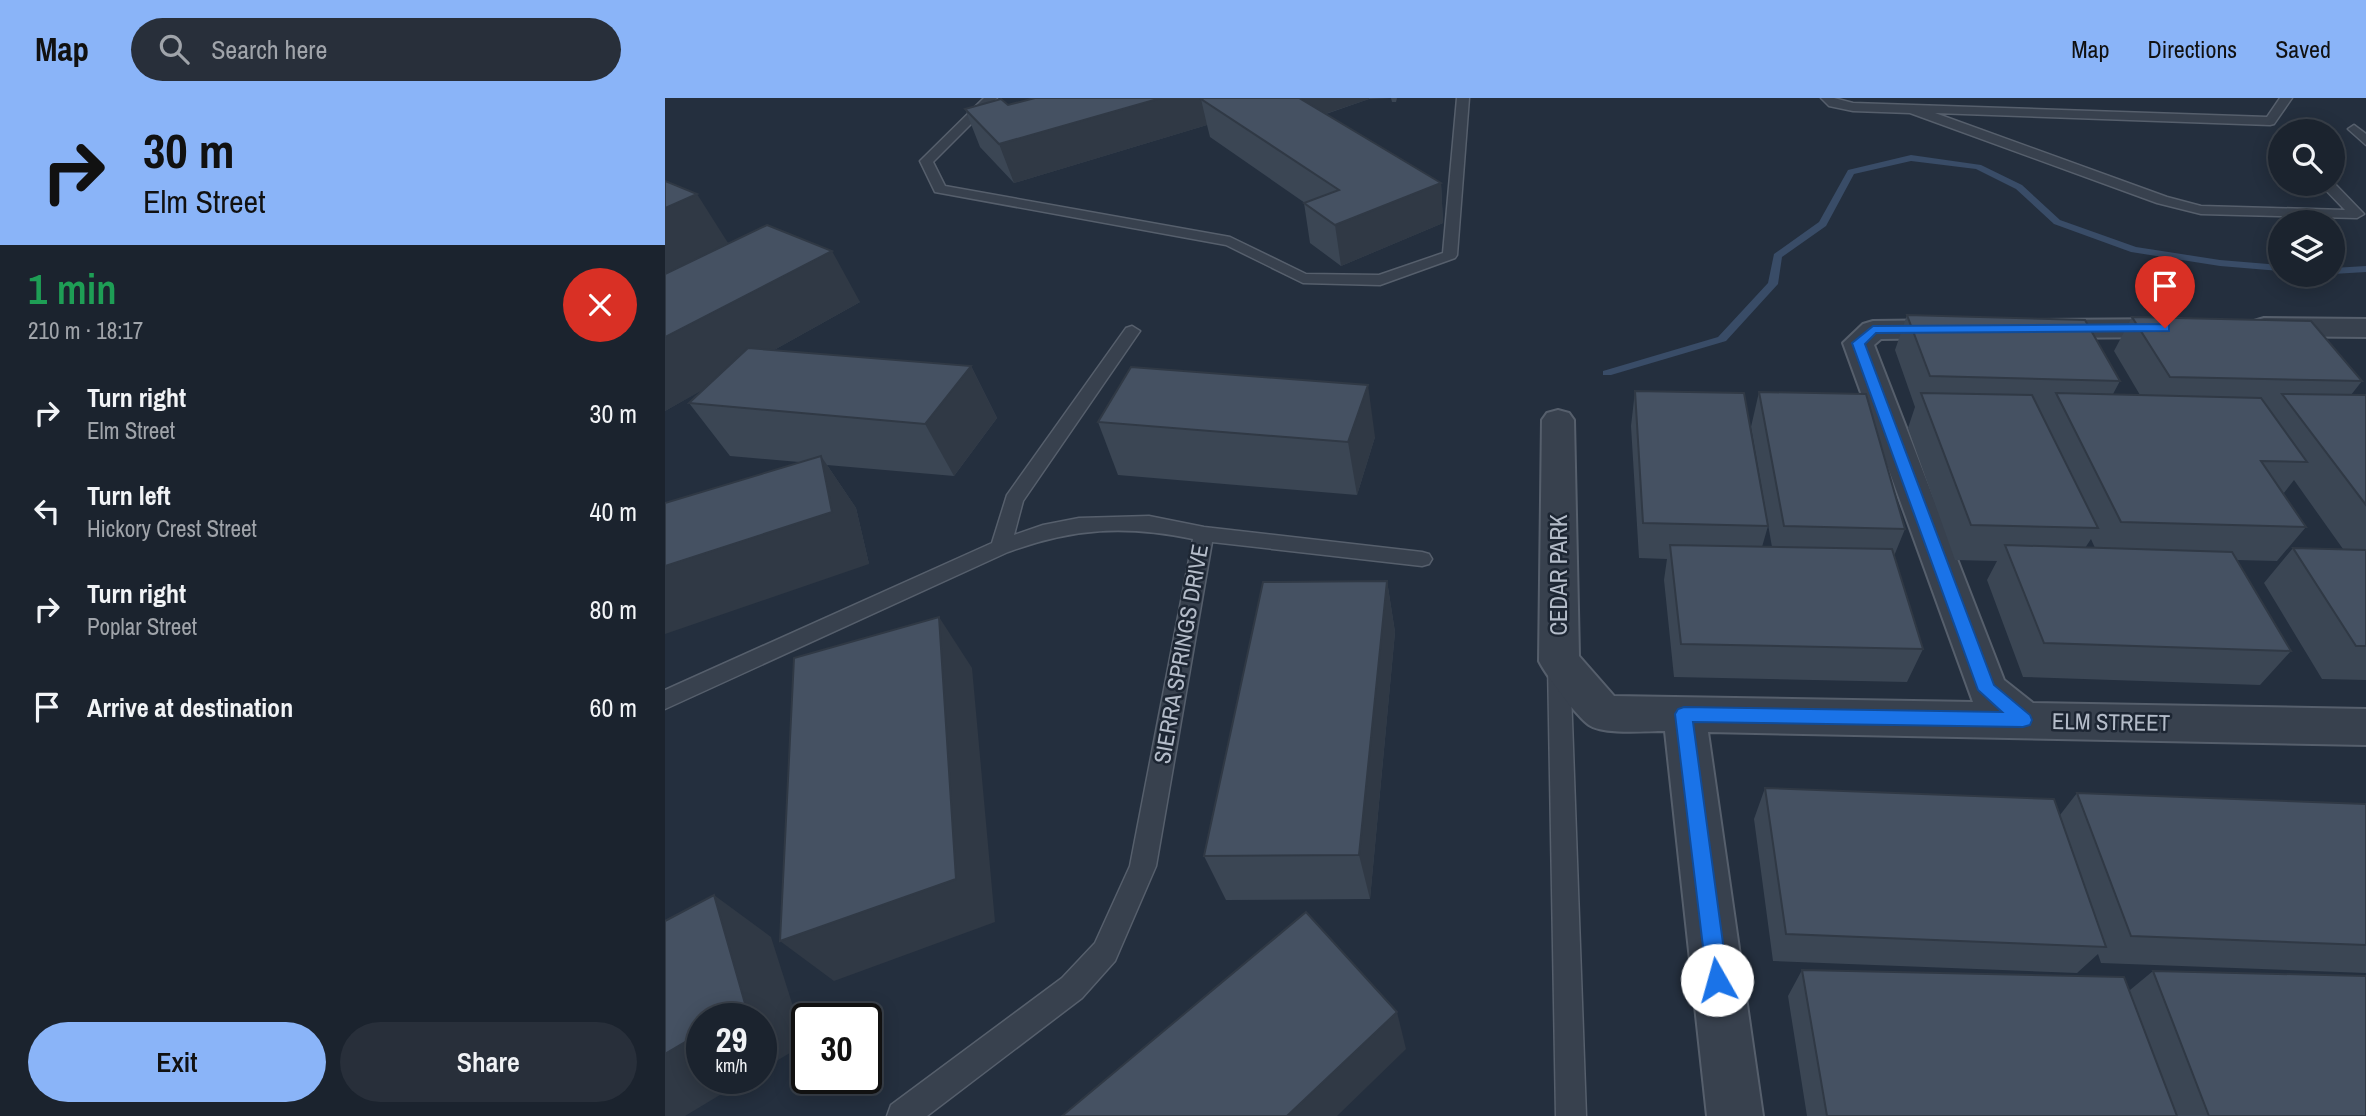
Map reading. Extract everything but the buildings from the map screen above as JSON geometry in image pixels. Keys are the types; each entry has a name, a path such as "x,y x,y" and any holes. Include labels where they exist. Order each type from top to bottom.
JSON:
{"street":[{"path":"2242,327 2366,328"},
{"path":"2297,327 2317,352"},
{"path":"2023,720 1987,690 1859,343 1873,330 2201,328"},
{"name":"CEDAR PARK","path":"1558,420 1559,661 1604,713"},
{"name":"ELM STREET","path":"1604,713 2366,727"},
{"path":"1684,714 1735,1116"}],"lane":[{"path":"991,98 926,161 940,189 1230,241 1303,278 1380,280 1450,255 1463,98"},
{"path":"1827,98 1833,103 1853,107 2274,126 2286,98"},
{"path":"1914,110 2162,200 2201,210 2357,214 2339,196"},
{"path":"2354,129 2366,141"},
{"path":"1001,547 1014,500 1132,331"},
{"name":"SIERRA SPRINGS DRIVE","path":"665,700 1001,547 1043,532 1079,526 1149,523 1204,534 1143,866 1105,952 1072,988 902,1116"},
{"path":"1204,534 1422,559"},
{"path":"1559,661 1571,1116"}],"waterway":[{"path":"1607,373 1722,339 1773,284 1777,256 1823,224 1851,172 1911,158 1978,167 2019,187 2057,222 2134,250 2268,267"},
{"path":"2345,270 2366,269"}],"route":[{"path":"1717,980 1684,714 2023,720 1987,690 1859,343 1873,330 2165,328"}]}
